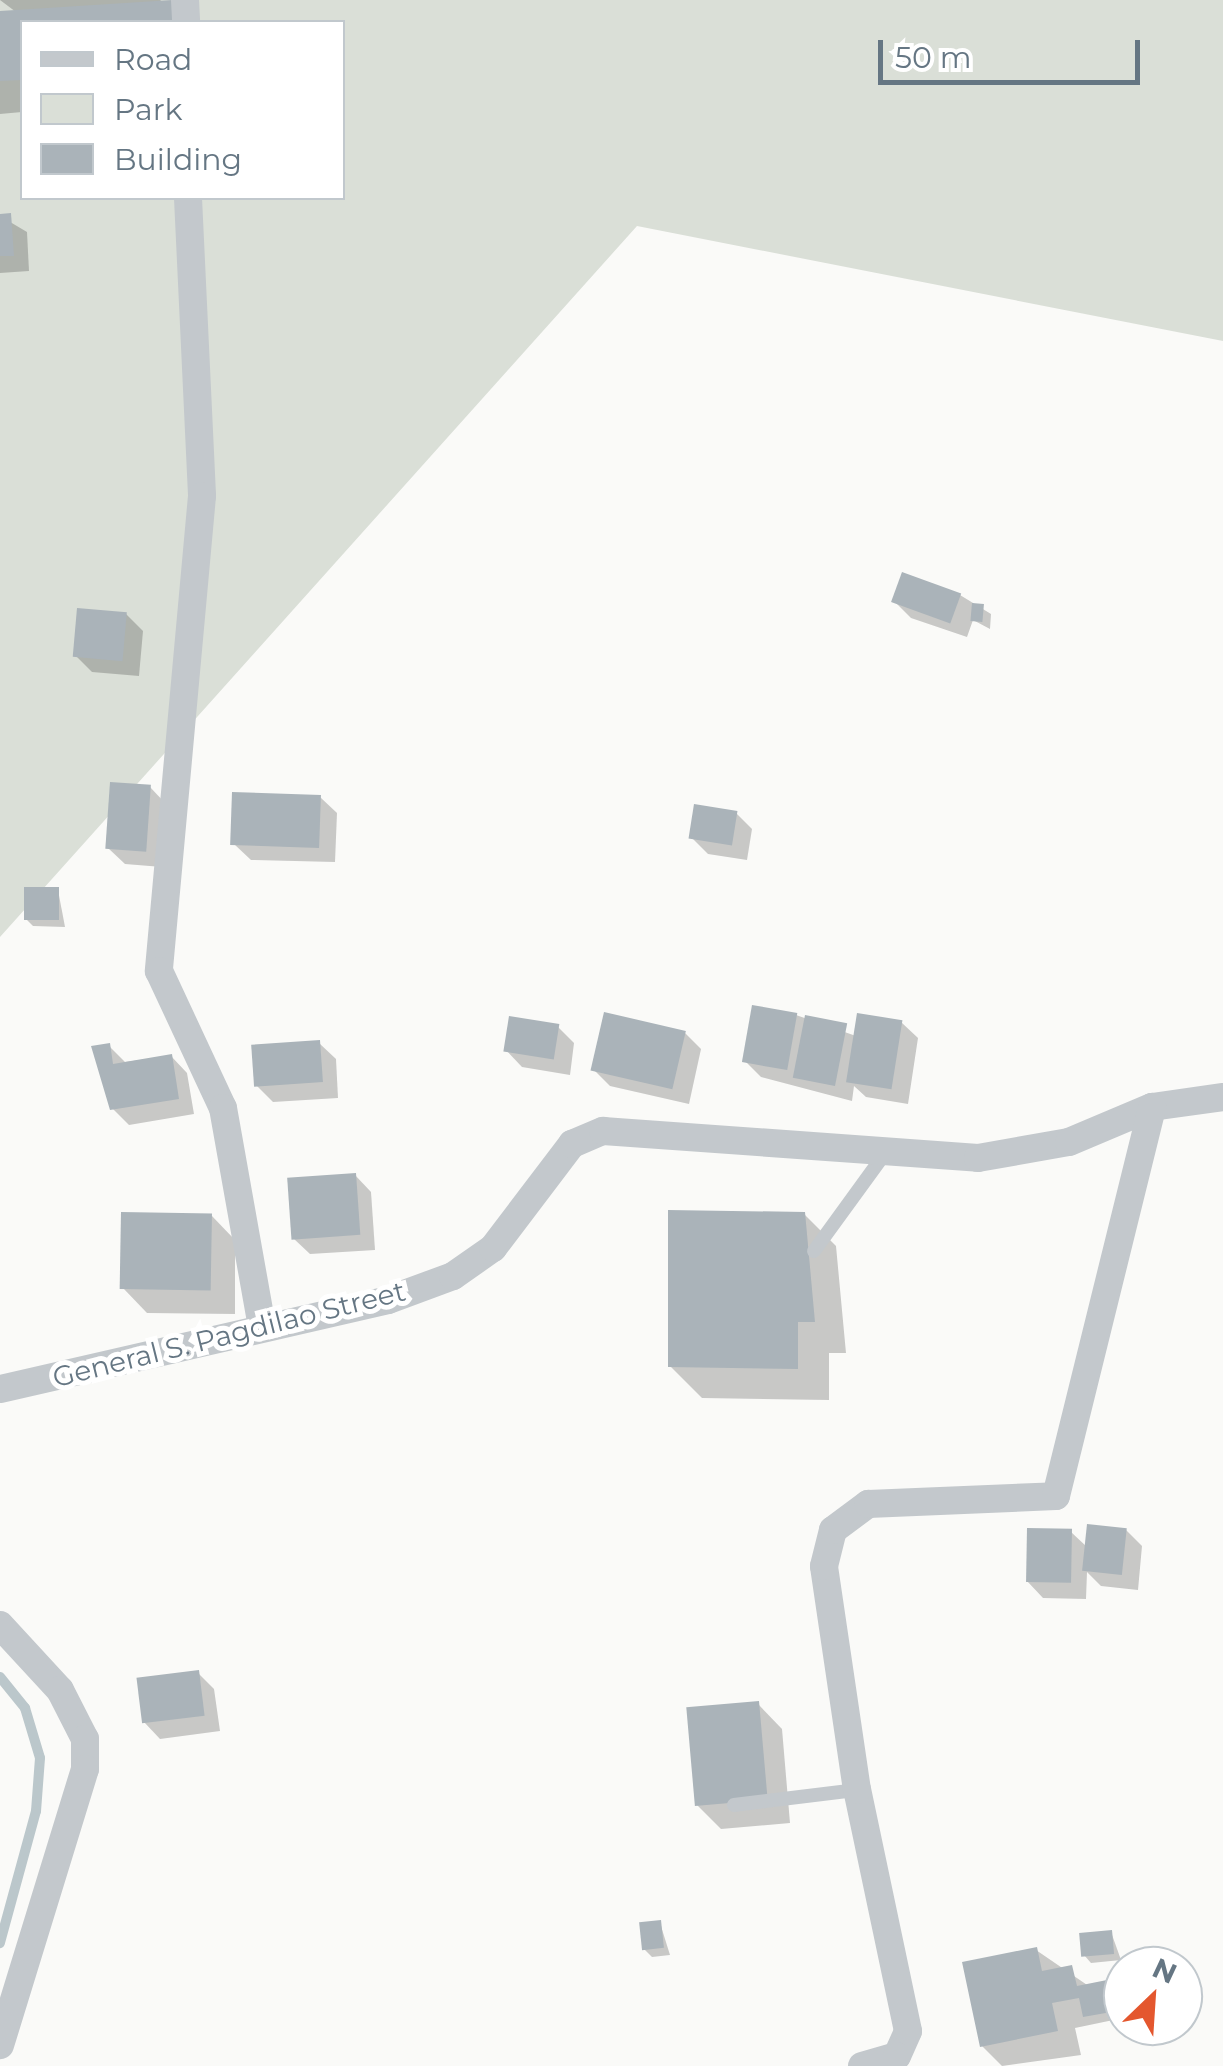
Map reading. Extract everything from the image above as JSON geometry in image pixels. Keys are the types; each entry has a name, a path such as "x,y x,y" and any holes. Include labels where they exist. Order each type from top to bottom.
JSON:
{"street":[{"path":"188,200 202,496 159,971 223,1108 262,1327"},
{"name":"General S. Pagdilao Street","path":"0,1390 388,1300 474,1264 555,1160 602,1131 883,1156 978,1158 1070,1142 1152,1106 1223,1097"},
{"path":"862,2066 897,2056 908,2031 857,1790 824,1566 833,1530 868,1504 1056,1496 1152,1106"},
{"path":"0,1625 60,1690 86,1740 85,1769 0,2045"}],"lane":[{"path":"814,1251 883,1156"},
{"path":"734,1805 857,1790"}],"green space":[{"path":"0,0 1223,0 1223,341 637,226 0,937"}],"building":[{"path":"172,0 174,20 20,20 20,80 0,81 0,11"},
{"path":"11,213 14,256 0,256 0,214"},
{"path":"902,572 961,594 950,624 891,602"},
{"path":"972,603 984,604 982,622 970,621"},
{"path":"77,608 127,612 123,661 73,657"},
{"path":"110,782 151,785 146,852 105,849"},
{"path":"232,792 321,795 319,848 230,845"},
{"path":"694,804 737,811 732,845 689,839"},
{"path":"24,887 59,887 59,920 24,920"},
{"path":"752,1005 797,1013 787,1070 742,1062"},
{"path":"604,1012 686,1031 672,1089 591,1070"},
{"path":"857,1013 902,1020 891,1089 846,1082"},
{"path":"805,1015 847,1023 835,1086 793,1078"},
{"path":"509,1016 559,1024 554,1060 503,1052"},
{"path":"320,1040 323,1082 254,1087 251,1045"},
{"path":"110,1043 113,1064 172,1054 179,1099 110,1110 91,1046"},
{"path":"356,1173 360,1235 291,1240 287,1178"},
{"path":"668,1210 805,1212 815,1322 798,1322 798,1369 668,1367"},
{"path":"121,1212 212,1214 211,1291 120,1289"},
{"path":"1087,1524 1127,1528 1122,1575 1082,1571"},
{"path":"1027,1528 1072,1529 1071,1583 1026,1582"},
{"path":"199,1670 205,1716 142,1723 136,1678"},
{"path":"759,1701 768,1800 695,1806 686,1707"},
{"path":"661,1920 664,1948 642,1950 639,1922"},
{"path":"1112,1930 1113,1946 1103,1946 1103,1955 1081,1957 1079,1933"},
{"path":"1037,1947 1042,1971 1072,1965 1077,1986 1103,1981 1103,2013 1083,2017 1079,1998 1052,2003 1058,2031 980,2047 962,1962"}],"waterway":[{"path":"0,1677 25,1708 40,1758 36,1811 0,1943"}]}
